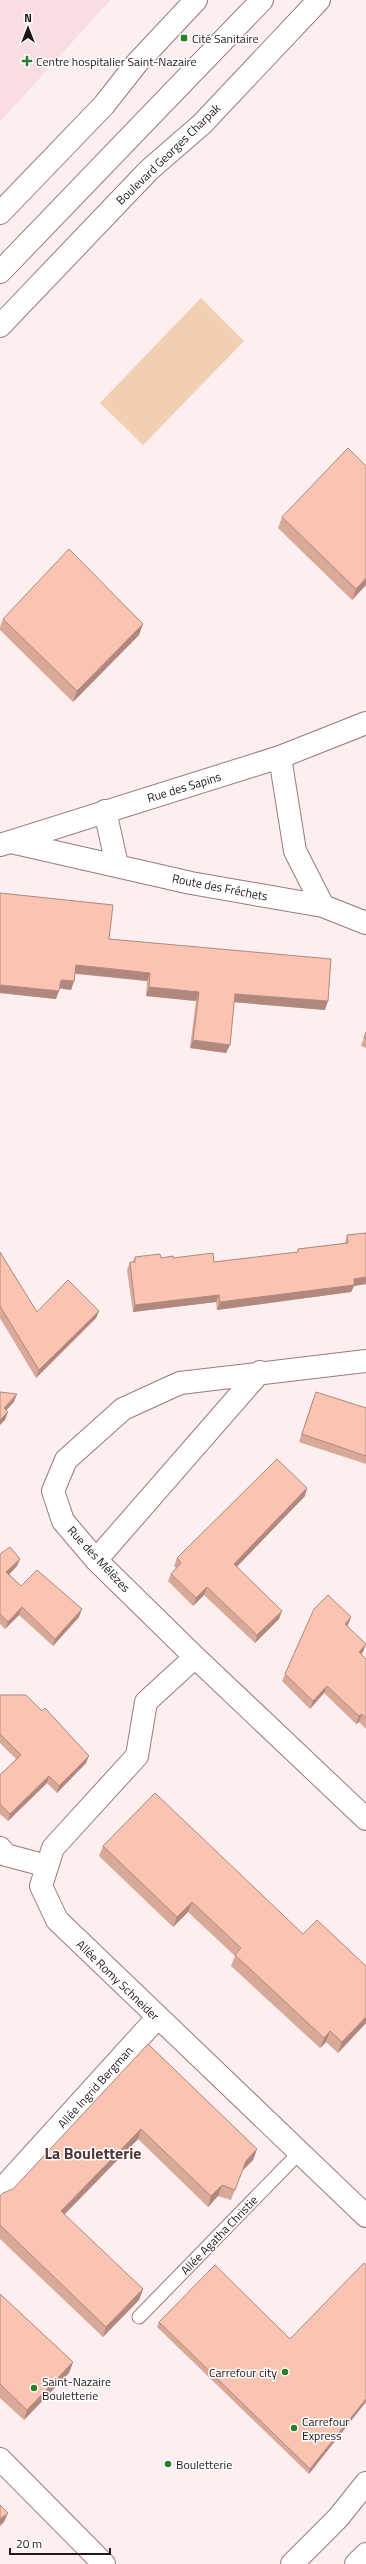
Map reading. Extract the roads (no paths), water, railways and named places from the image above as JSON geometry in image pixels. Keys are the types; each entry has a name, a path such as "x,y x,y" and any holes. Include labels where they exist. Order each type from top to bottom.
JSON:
{"street":[{"path":"0,213 104,105 136,63 196,0"},
{"path":"0,272 262,0"},
{"name":"Boulevard Georges Charpak","path":"0,326 149,170 202,124 319,0"},
{"name":"Rue des Sapins","path":"5,844 280,757 366,723"},
{"path":"280,757 295,851 323,906"},
{"path":"105,812 117,865"},
{"name":"Route des Fréchets","path":"5,844 117,865 191,883 323,906 366,923"},
{"name":"Rue des Mélèzes","path":"366,1361 260,1372 180,1383 123,1409 66,1460 53,1491 63,1521 96,1560 195,1657 366,1819"},
{"path":"96,1560 260,1372"},
{"name":"Allée Romy Schneider","path":"195,1657 146,1702 136,1756 53,1848 41,1886 57,1920 157,2018 366,2216"},
{"path":"0,1848 6,1855 47,1866"},
{"name":"Allée Ingrid Bergman","path":"0,2191 157,2018"},
{"path":"0,2459 104,2564"},
{"path":"292,2564 338,2518 366,2483"},
{"path":"356,2564 366,2554"}],"lane":[{"name":"Allée Agatha Christie","path":"139,2317 299,2153"}],"place":[{"name":"Cité Sanitaire","path":"184,38"},
{"name":"Centre hospitalier Saint-Nazaire","path":"27,61"},
{"name":"Carrefour city","path":"285,2372"},
{"name":"Saint-Nazaire Bouletterie","path":"34,2388"},
{"name":"Carrefour Express","path":"294,2428"},
{"name":"Bouletterie","path":"168,2464"}],"district":[{"name":"La Bouletterie","path":"93,2153"}]}
